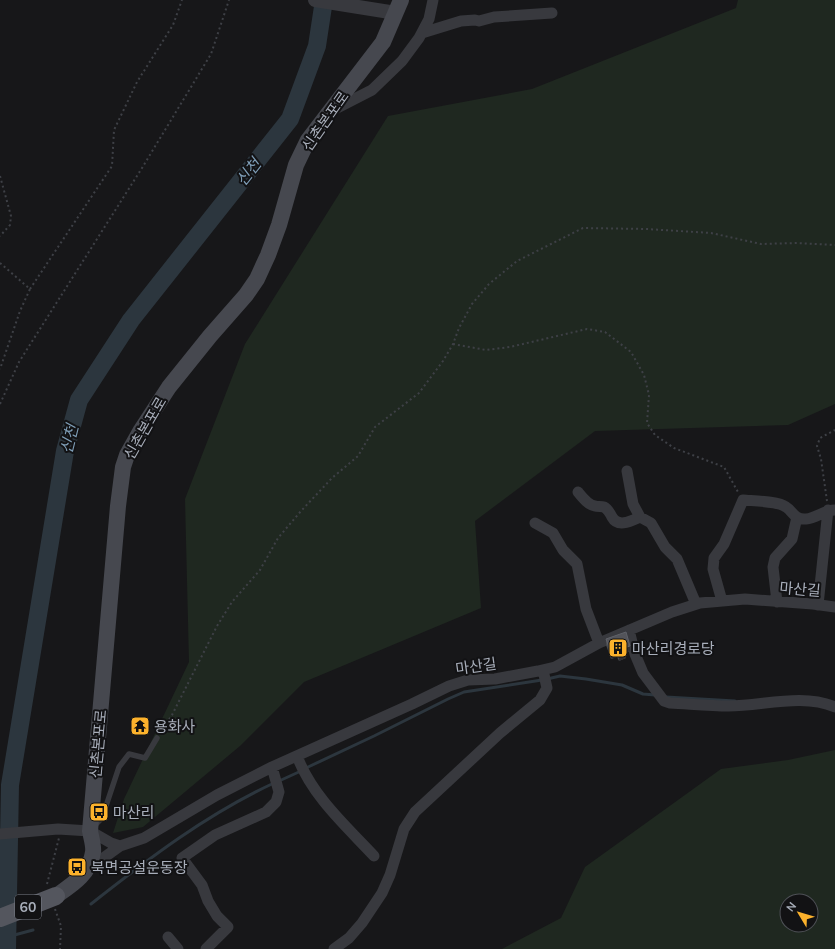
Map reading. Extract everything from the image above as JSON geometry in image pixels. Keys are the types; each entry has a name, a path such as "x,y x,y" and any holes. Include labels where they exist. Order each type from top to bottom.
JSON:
{"main road":[{"name":"신촌본포로","path":"0,918 56,896 78,881 87,869 93,852 90,830 118,506 123,468 127,455 145,424 169,388 210,336 246,295 257,279 279,225 296,165 308,140 383,42 399,7"}],"street":[{"path":"315,0 374,11 399,7"},
{"path":"329,112 372,90 402,62 422,33 434,0"},
{"path":"422,33 461,21 479,21 494,17 552,13"},
{"path":"627,471 633,504 640,517 651,523 665,547 677,559 696,604"},
{"path":"578,492 586,501 594,506 604,507 609,511 614,520 621,523 640,517"},
{"path":"722,601 713,569 714,558 724,544 743,500 771,502 786,506 797,517 805,519 814,518 832,510"},
{"path":"818,605 832,510"},
{"path":"778,602 773,566 775,558 792,539 797,517"},
{"path":"535,523 553,533 562,550 576,564 586,609 599,643"},
{"name":"마산길","path":"87,869 120,846 144,838 217,795 273,772 449,686 468,680 545,678 566,661 599,643 672,612 700,603 745,599 835,607"},
{"path":"629,630 635,654 642,673 664,701 670,703 729,706 796,701 816,702 835,707"},
{"path":"334,949 349,938 362,923 382,893 390,875 404,829 415,812 500,733 540,700 545,678"},
{"path":"298,760 307,779 327,804 374,856"},
{"path":"206,949 228,927 217,916 208,901 202,885 182,858 215,835 266,812 276,802 279,792 273,772"},
{"path":"0,834 58,829 90,830 111,843 120,846"},
{"path":"168,938 178,949"}],"lane":[{"path":"90,830 102,818 118,767 129,754 145,758 157,738"}],"path":[{"path":"0,369 20,311 30,289 112,166 114,130 137,82 173,24 182,0"},
{"path":"0,404 19,362 142,168 211,54 229,0"},
{"path":"0,176 11,216 10,225 0,236"},
{"path":"157,738 172,715 217,626 232,602 260,570 278,538 332,478 358,456 375,427 419,393 443,361 453,344 459,328 472,304 489,284 517,261 583,228 647,229 711,233 761,244 797,243 835,245"},
{"path":"0,263 30,289"},
{"path":"453,344 486,350 510,348 552,336 587,329 605,332 631,352 644,375 649,395 647,423 656,435 674,448 724,467 743,500"},
{"path":"832,510 817,446 820,438 835,430"}],"shaded area":[{"path":"738,0 835,0 835,404 788,425 595,431 475,521 481,608 304,682 240,746 143,827 113,833 124,799 189,662 185,499 245,344 388,116 532,89 736,8"},
{"path":"835,750 835,949 502,949 561,918 585,867 721,769 788,760"}],"building":[{"name":"마산리경로당","path":"626,632 630,646 624,648 626,653 619,655 617,651 611,653 606,639"}],"waterway":[{"name":"신천","path":"7,949 10,785 65,451 79,400 131,320 290,119 317,46 324,0"},
{"path":"547,679 560,676 586,679 622,685 643,694 655,695"},
{"path":"306,768 464,692 542,680"},
{"path":"666,697 735,701"},
{"path":"279,781 301,771"},
{"path":"91,904 134,870 179,838 249,795 274,783"},
{"path":"7,937 33,930"}],"place":[{"name":"마산리경로당","path":"618,648"},
{"name":"용화사","path":"140,726"},
{"name":"마산리","path":"99,812"},
{"name":"북면공설운동장","path":"77,867"}]}
